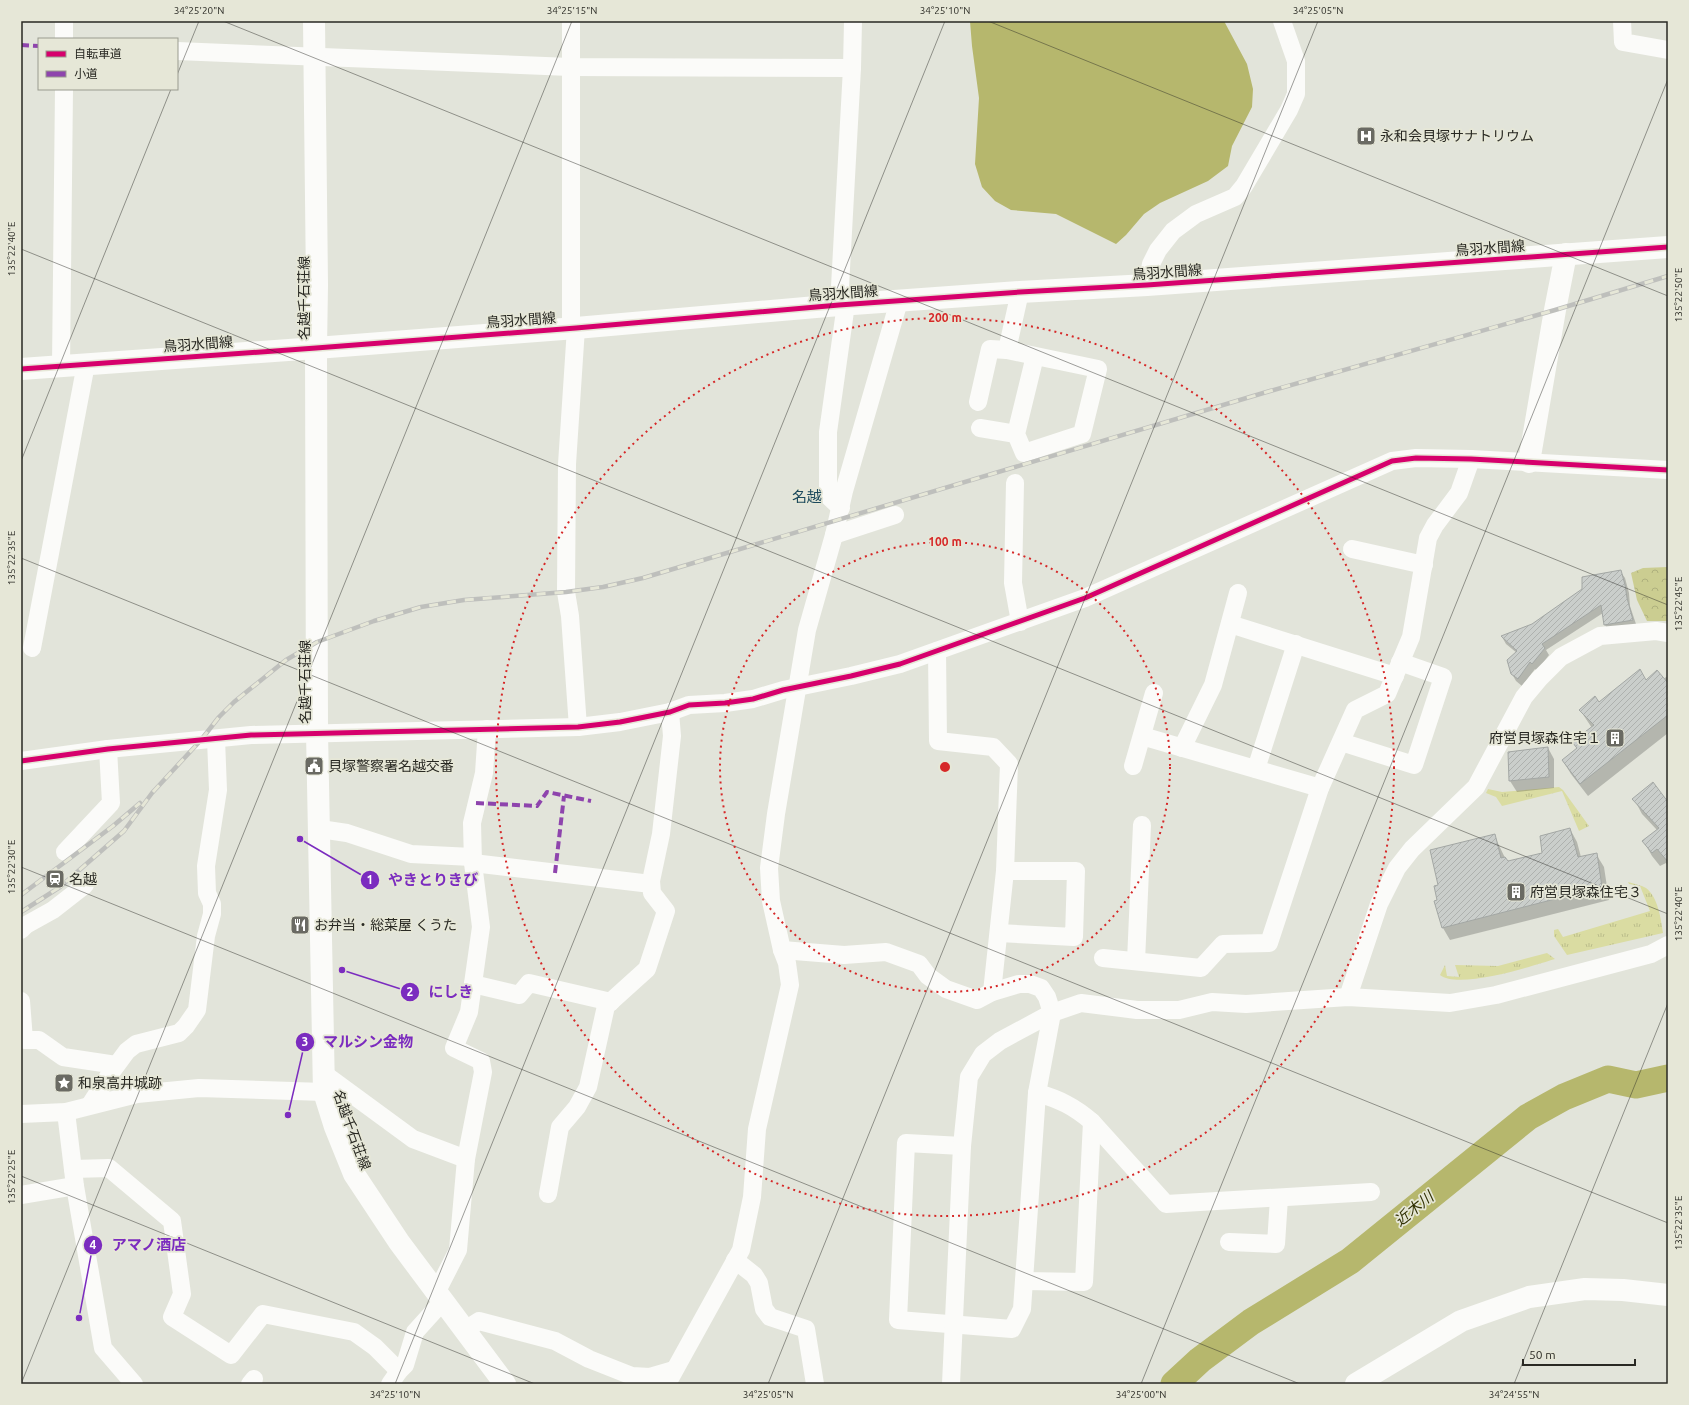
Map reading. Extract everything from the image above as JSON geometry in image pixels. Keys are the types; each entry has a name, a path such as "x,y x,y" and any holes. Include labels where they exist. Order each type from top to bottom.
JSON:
{"street":[{"path":"64,21 64,38"},
{"name":"名越千石荘線","path":"314,21 317,285 317,732 320,829 323,1082 335,1127 354,1174 399,1242 505,1384"},
{"path":"571,21 570,67 574,328 567,464 566,592 570,616 578,727"},
{"path":"841,508 828,496 828,432 842,305 853,21"},
{"path":"1147,286 1151,264 1158,250 1173,231 1196,214 1235,197 1244,186 1289,110 1296,94 1296,62 1282,21"},
{"path":"1622,21 1623,42 1668,50"},
{"path":"178,51 570,67 852,68"},
{"path":"61,366 64,90"},
{"name":"鳥羽水間線","path":"21,368 316,348 842,305 1020,292 1147,286 1668,247"},
{"path":"1530,462 1555,310 1566,254"},
{"path":"1007,350 1020,292"},
{"path":"465,1330 479,1321 554,1341 589,1359 632,1376 671,1377 741,1250 752,1197 757,1128 790,985 787,963 782,950 771,901 769,868 776,814 807,630 834,535 844,491 899,301"},
{"path":"978,402 990,349 1007,350 1098,369 1082,434 1024,453 1016,434 1035,356"},
{"path":"32,648 86,364"},
{"path":"980,428 1016,434"},
{"path":"21,761 108,749 251,735 317,732 578,727 620,722 670,712 689,705 725,703 753,699 782,690 900,664 1085,598 1392,461 1416,458 1472,459 1595,464 1668,470"},
{"path":"1103,958 1201,968 1223,944 1269,943 1320,788 1355,710 1386,694 1398,669 1411,637 1428,538 1435,525 1459,493 1472,459"},
{"path":"1014,483 1013,583 1020,622"},
{"path":"834,535 895,514"},
{"path":"1352,549 1424,566"},
{"path":"1182,748 1213,685 1238,593"},
{"path":"1230,624 1296,644 1398,669 1443,677 1414,765 1341,742"},
{"path":"1348,997 1379,904 1397,868 1412,849 1476,787 1524,697 1539,679 1561,657 1600,636 1656,631 1668,633"},
{"path":"1256,769 1296,644"},
{"path":"937,651 938,741 993,747 1008,764 1005,871 992,992"},
{"path":"1133,766 1154,693"},
{"path":"548,1194 560,1127 577,1107 588,1087 606,1006 647,969 666,911 652,893 651,884 662,834 672,736 670,712"},
{"path":"21,1195 109,1168 172,1221 182,1294 172,1317 230,1355 263,1314 354,1332 376,1347 395,1377 405,1365 415,1332 440,1297 458,1250 466,1160 483,1072 480,1061 454,1048 468,1012 481,928 472,860 472,823 484,773 487,729"},
{"path":"1142,736 1320,788"},
{"path":"90,1105 127,1051 136,1044 179,1032 186,1026 197,1010 206,936 212,914 212,904 207,893 206,866 218,790 216,739"},
{"path":"65,852 111,803 108,749"},
{"path":"1136,961 1142,825"},
{"path":"320,829 347,833 411,854 472,860 651,884"},
{"path":"999,933 1074,937 1076,872 1005,871"},
{"path":"21,930 26,925 53,910 85,885"},
{"path":"951,1384 962,1146 969,1077 983,1054 1000,1041 1052,1013 1081,1003 1137,1010 1179,1010 1212,1002 1246,1004 1348,997 1450,1003 1458,1002 1496,995 1651,954 1668,945"},
{"path":"782,950 844,955 886,952 919,964 928,976 946,989 977,1000 992,992 1019,984 1030,984 1041,988 1047,997 1052,1013 1036,1093 1022,1309 1012,1329 898,1320 906,1143 962,1146"},
{"path":"473,984 519,995 529,983 611,1002"},
{"path":"21,1001 22,1040 39,1040 63,1057 116,1065"},
{"path":"21,1114 66,1112 137,1094 199,1088 323,1082 413,1139 466,1160"},
{"path":"1036,1093 1054,1098 1079,1110 1092,1122 1166,1204 1371,1192"},
{"path":"66,1112 74,1178 103,1348 134,1384"},
{"path":"1024,1281 1084,1282 1092,1122"},
{"path":"1229,1242 1276,1244 1278,1198"},
{"path":"735,1260 754,1275 759,1283 764,1309 770,1318 806,1329 816,1384"},
{"path":"1356,1384 1461,1321 1529,1297 1585,1289 1623,1290 1668,1295"}],"green space":[{"path":"1668,567 1668,621 1647,621 1637,600 1631,573 1643,568"},
{"path":"1559,787 1563,790 1589,826 1579,831 1562,791 1502,806 1496,797 1486,793 1488,789 1502,792"},
{"path":"1628,882 1644,887 1650,892 1658,909 1663,933 1567,955 1554,936 1554,930 1558,929 1563,937 1650,911 1640,886 1629,884"},
{"path":"1547,953 1555,959 1496,975 1463,980 1449,979 1440,975 1445,965 1447,976 1459,977 1455,965 1498,966"}],"shaded area":[{"path":"970,21 1224,21 1247,64 1253,89 1252,107 1232,146 1228,166 1208,181 1160,203 1144,214 1116,244 1056,214 1011,210 995,201 982,187 975,164 979,98"}],"building":[{"path":"1621,570 1633,620 1604,625 1601,605 1542,644 1545,648 1532,664 1530,662 1518,679 1511,674 1507,660 1517,651 1501,636 1532,624 1582,589 1582,577"},
{"name":"府営貝塚森住宅１","path":"1640,669 1646,680 1657,670 1668,683 1668,715 1580,784 1562,760 1577,748 1572,742 1594,725 1579,710 1595,696 1599,702"},
{"path":"1548,747 1549,777 1509,781 1508,752"},
{"path":"1653,782 1668,802 1668,862 1657,849 1652,853 1642,841 1659,828 1632,799"},
{"path":"1570,828 1578,857 1597,853 1602,887 1442,928 1434,901 1437,900 1434,886 1438,885 1430,850 1495,834 1501,858 1505,857 1508,861 1542,853 1540,836"}],"waterway":[{"name":"近木川","path":"1174,1384 1200,1360 1251,1322 1350,1261 1528,1117 1564,1097 1608,1079 1636,1085 1668,1078"}],"railway":[{"path":"21,912 60,887 124,831 152,793 234,702 286,660 317,642 374,621 421,607 464,600 566,592 603,587 643,578 1270,391 1555,310 1668,276"},
{"path":"21,895 113,826 140,803"}],"marked path":[{"path":"21,45 38,46"},
{"path":"476,803 537,806 547,792 591,801"},
{"path":"555,873 564,796"}],"cycle path":[{"path":"21,369 576,328 839,305 1020,292 1147,285 1668,247"},
{"path":"21,761 108,749 251,735 578,727 620,722 670,712 689,705 725,703 753,699 783,690 900,664 1085,598 1392,461 1416,458 1471,459 1668,470"}],"place":[{"name":"永和会貝塚サナトリウム","path":"1366,136"},
{"name":"府営貝塚森住宅１","path":"1615,738"},
{"name":"貝塚警察署名越交番","path":"314,766"},
{"name":"やきとりきび","path":"300,839"},
{"name":"名越","path":"55,879"},
{"name":"府営貝塚森住宅３","path":"1516,892"},
{"name":"お弁当・総菜屋 くうた","path":"300,925"},
{"name":"にしき","path":"342,970"},
{"name":"和泉高井城跡","path":"64,1083"},
{"name":"マルシン金物","path":"288,1115"},
{"name":"アマノ酒店","path":"79,1318"}],"district":[{"name":"名越","path":"807,497"}]}
